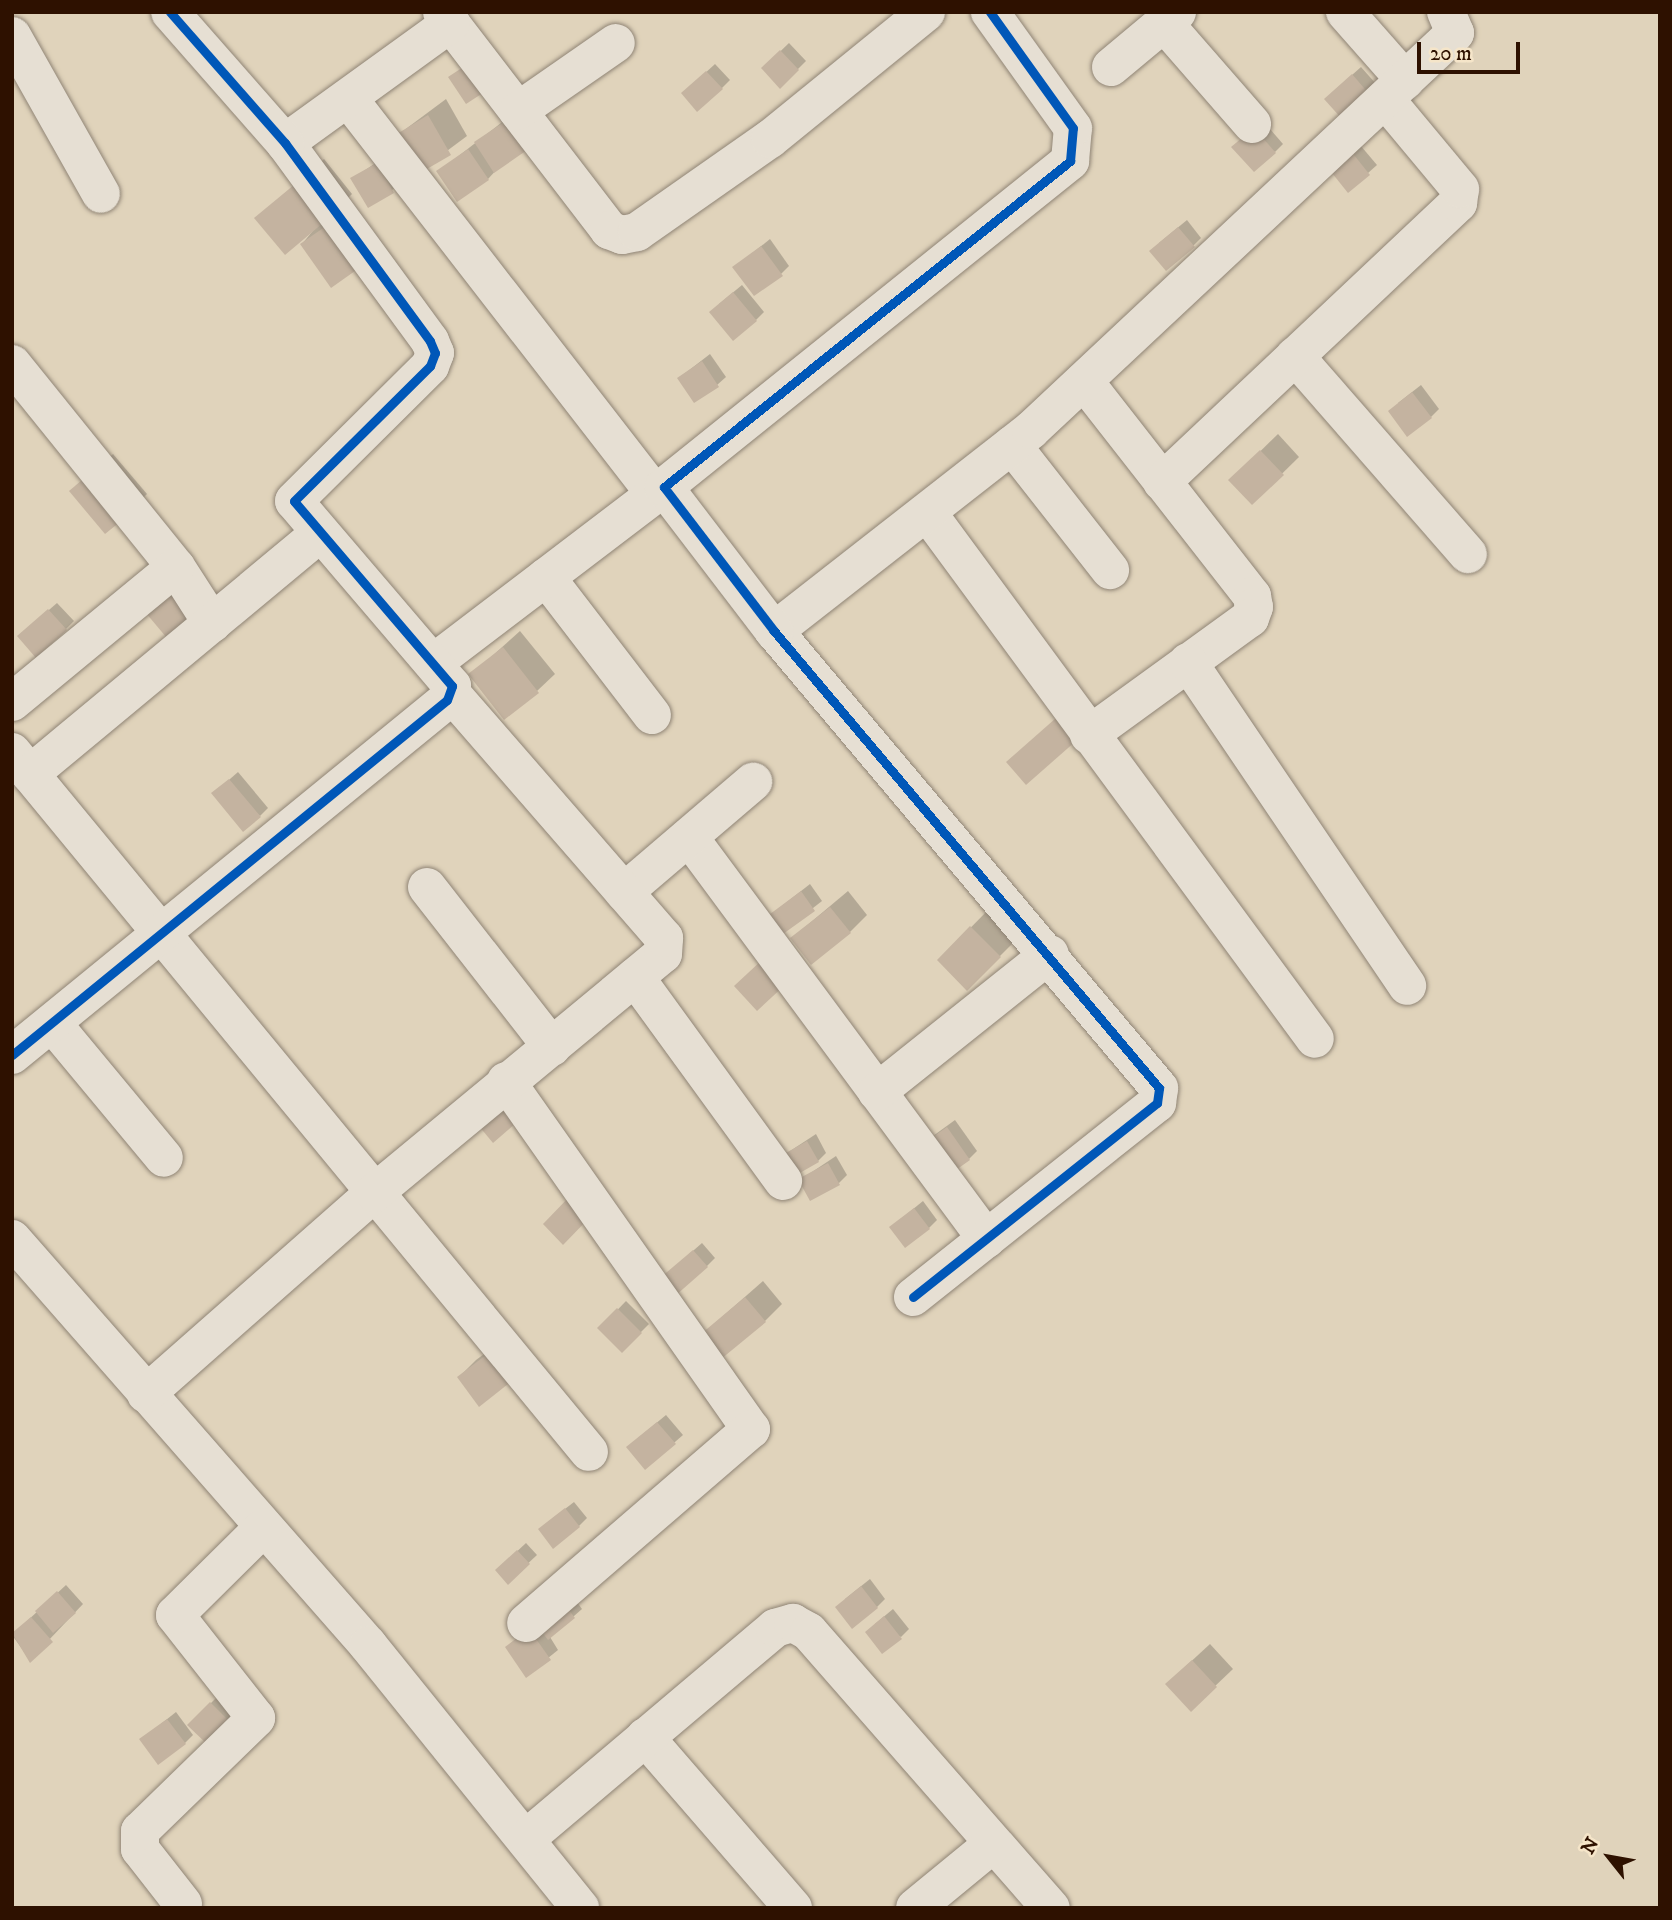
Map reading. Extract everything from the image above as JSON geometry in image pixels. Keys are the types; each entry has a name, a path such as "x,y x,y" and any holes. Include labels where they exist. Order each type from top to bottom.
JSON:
{"street":[{"path":"146,1394 374,1193 506,1081 552,1047 635,977 666,945 443,677 298,511 300,491 435,353 408,305 285,143 170,12"},
{"path":"285,143 348,98 447,18 609,230 637,232 770,139 926,12"},
{"path":"12,1055 160,933 443,677 546,577 659,491 1070,161 1073,128 990,12"},
{"path":"1162,482 1461,196 1345,12"},
{"path":"774,631 1012,445 1084,381 1455,33 1446,12"},
{"path":"1111,67 1171,18 1252,124"},
{"path":"12,36 101,194"},
{"path":"518,111 616,43"},
{"path":"348,98 659,491 774,631 1050,954 1160,1096 912,1297"},
{"path":"1295,356 1468,554"},
{"path":"12,364 176,567 212,623"},
{"path":"1084,381 1252,596 1254,607 1250,618 1089,735"},
{"path":"1012,445 1110,570"},
{"path":"927,512 1315,1039"},
{"path":"320,533 212,623 21,763 589,1452"},
{"path":"12,702 176,567"},
{"path":"546,577 652,715"},
{"path":"1188,662 1407,986"},
{"path":"624,892 753,782"},
{"path":"689,837 986,1238"},
{"path":"427,887 552,1047"},
{"path":"877,1092 1050,954"},
{"path":"635,977 783,1181"},
{"path":"52,1023 164,1158"},
{"path":"506,1081 751,1429 526,1623"},
{"path":"12,1239 264,1527 528,1837 580,1908"},
{"path":"183,1904 140,1849 140,1831 256,1718 175,1615 264,1527"},
{"path":"528,1837 775,1628 793,1623 809,1632 1051,1908"},
{"path":"645,1737 793,1908"},
{"path":"915,1908 993,1844"}],"building":[{"path":"780,50 799,70 780,89 761,68"},
{"path":"471,62 489,89 466,104 448,77"},
{"path":"706,71 723,89 697,112 681,93"},
{"path":"1352,74 1370,95 1342,119 1324,99"},
{"path":"428,115 451,155 420,173 397,134"},
{"path":"510,118 530,148 494,173 474,142"},
{"path":"1254,128 1276,153 1254,172 1231,147"},
{"path":"1346,145 1370,175 1348,193 1324,163"},
{"path":"468,149 489,180 457,202 436,171"},
{"path":"377,163 394,193 368,208 350,178"},
{"path":"306,175 336,212 285,255 254,218"},
{"path":"332,222 362,266 331,288 300,244"},
{"path":"1178,227 1195,247 1166,271 1149,251"},
{"path":"761,246 783,276 754,296 732,267"},
{"path":"733,292 757,321 733,341 709,312"},
{"path":"702,361 719,387 694,403 677,378"},
{"path":"1412,392 1432,418 1407,437 1388,411"},
{"path":"1260,450 1284,475 1252,505 1228,480"},
{"path":"95,469 131,513 105,534 69,491"},
{"path":"171,579 203,618 172,644 140,606"},
{"path":"48,609 67,630 36,658 17,636"},
{"path":"503,647 539,693 504,720 468,674"},
{"path":"1056,718 1076,741 1026,785 1006,762"},
{"path":"229,779 261,817 243,832 211,793"},
{"path":"801,891 815,911 776,939 762,920"},
{"path":"830,907 851,933 811,965 790,938"},
{"path":"970,926 1001,957 967,991 937,960"},
{"path":"762,960 785,985 757,1011 734,986"},
{"path":"501,1087 525,1115 493,1143 469,1114"},
{"path":"947,1127 970,1160 946,1177 923,1144"},
{"path":"807,1141 819,1162 791,1178 779,1157"},
{"path":"828,1163 840,1185 810,1201 798,1179"},
{"path":"571,1195 592,1215 563,1245 543,1224"},
{"path":"914,1208 930,1229 905,1248 889,1227"},
{"path":"693,1250 708,1267 675,1296 660,1278"},
{"path":"745,1297 766,1322 715,1364 695,1339"},
{"path":"617,1308 642,1333 622,1353 597,1328"},
{"path":"490,1352 512,1381 479,1407 457,1377"},
{"path":"657,1422 676,1444 645,1470 626,1447"},
{"path":"565,1508 580,1527 553,1549 538,1529"},
{"path":"517,1550 530,1564 508,1585 495,1570"},
{"path":"861,1586 878,1608 852,1629 835,1607"},
{"path":"57,1591 76,1613 53,1633 35,1611"},
{"path":"560,1598 575,1618 548,1640 532,1619"},
{"path":"884,1616 902,1639 882,1654 865,1632"},
{"path":"31,1617 53,1642 30,1663 12,1633"},
{"path":"529,1629 551,1660 526,1678 505,1647"},
{"path":"1192,1660 1217,1687 1191,1712 1165,1684"},
{"path":"210,1702 231,1723 208,1745 187,1725"},
{"path":"167,1719 186,1744 158,1765 139,1739"}],"cycle path":[{"path":"12,1055 447,700 452,686 294,501 430,366 435,353 430,341 285,143 170,12"},
{"path":"913,1297 1157,1103 1159,1088 774,631 664,487 1070,161 1073,128 990,12"}]}
